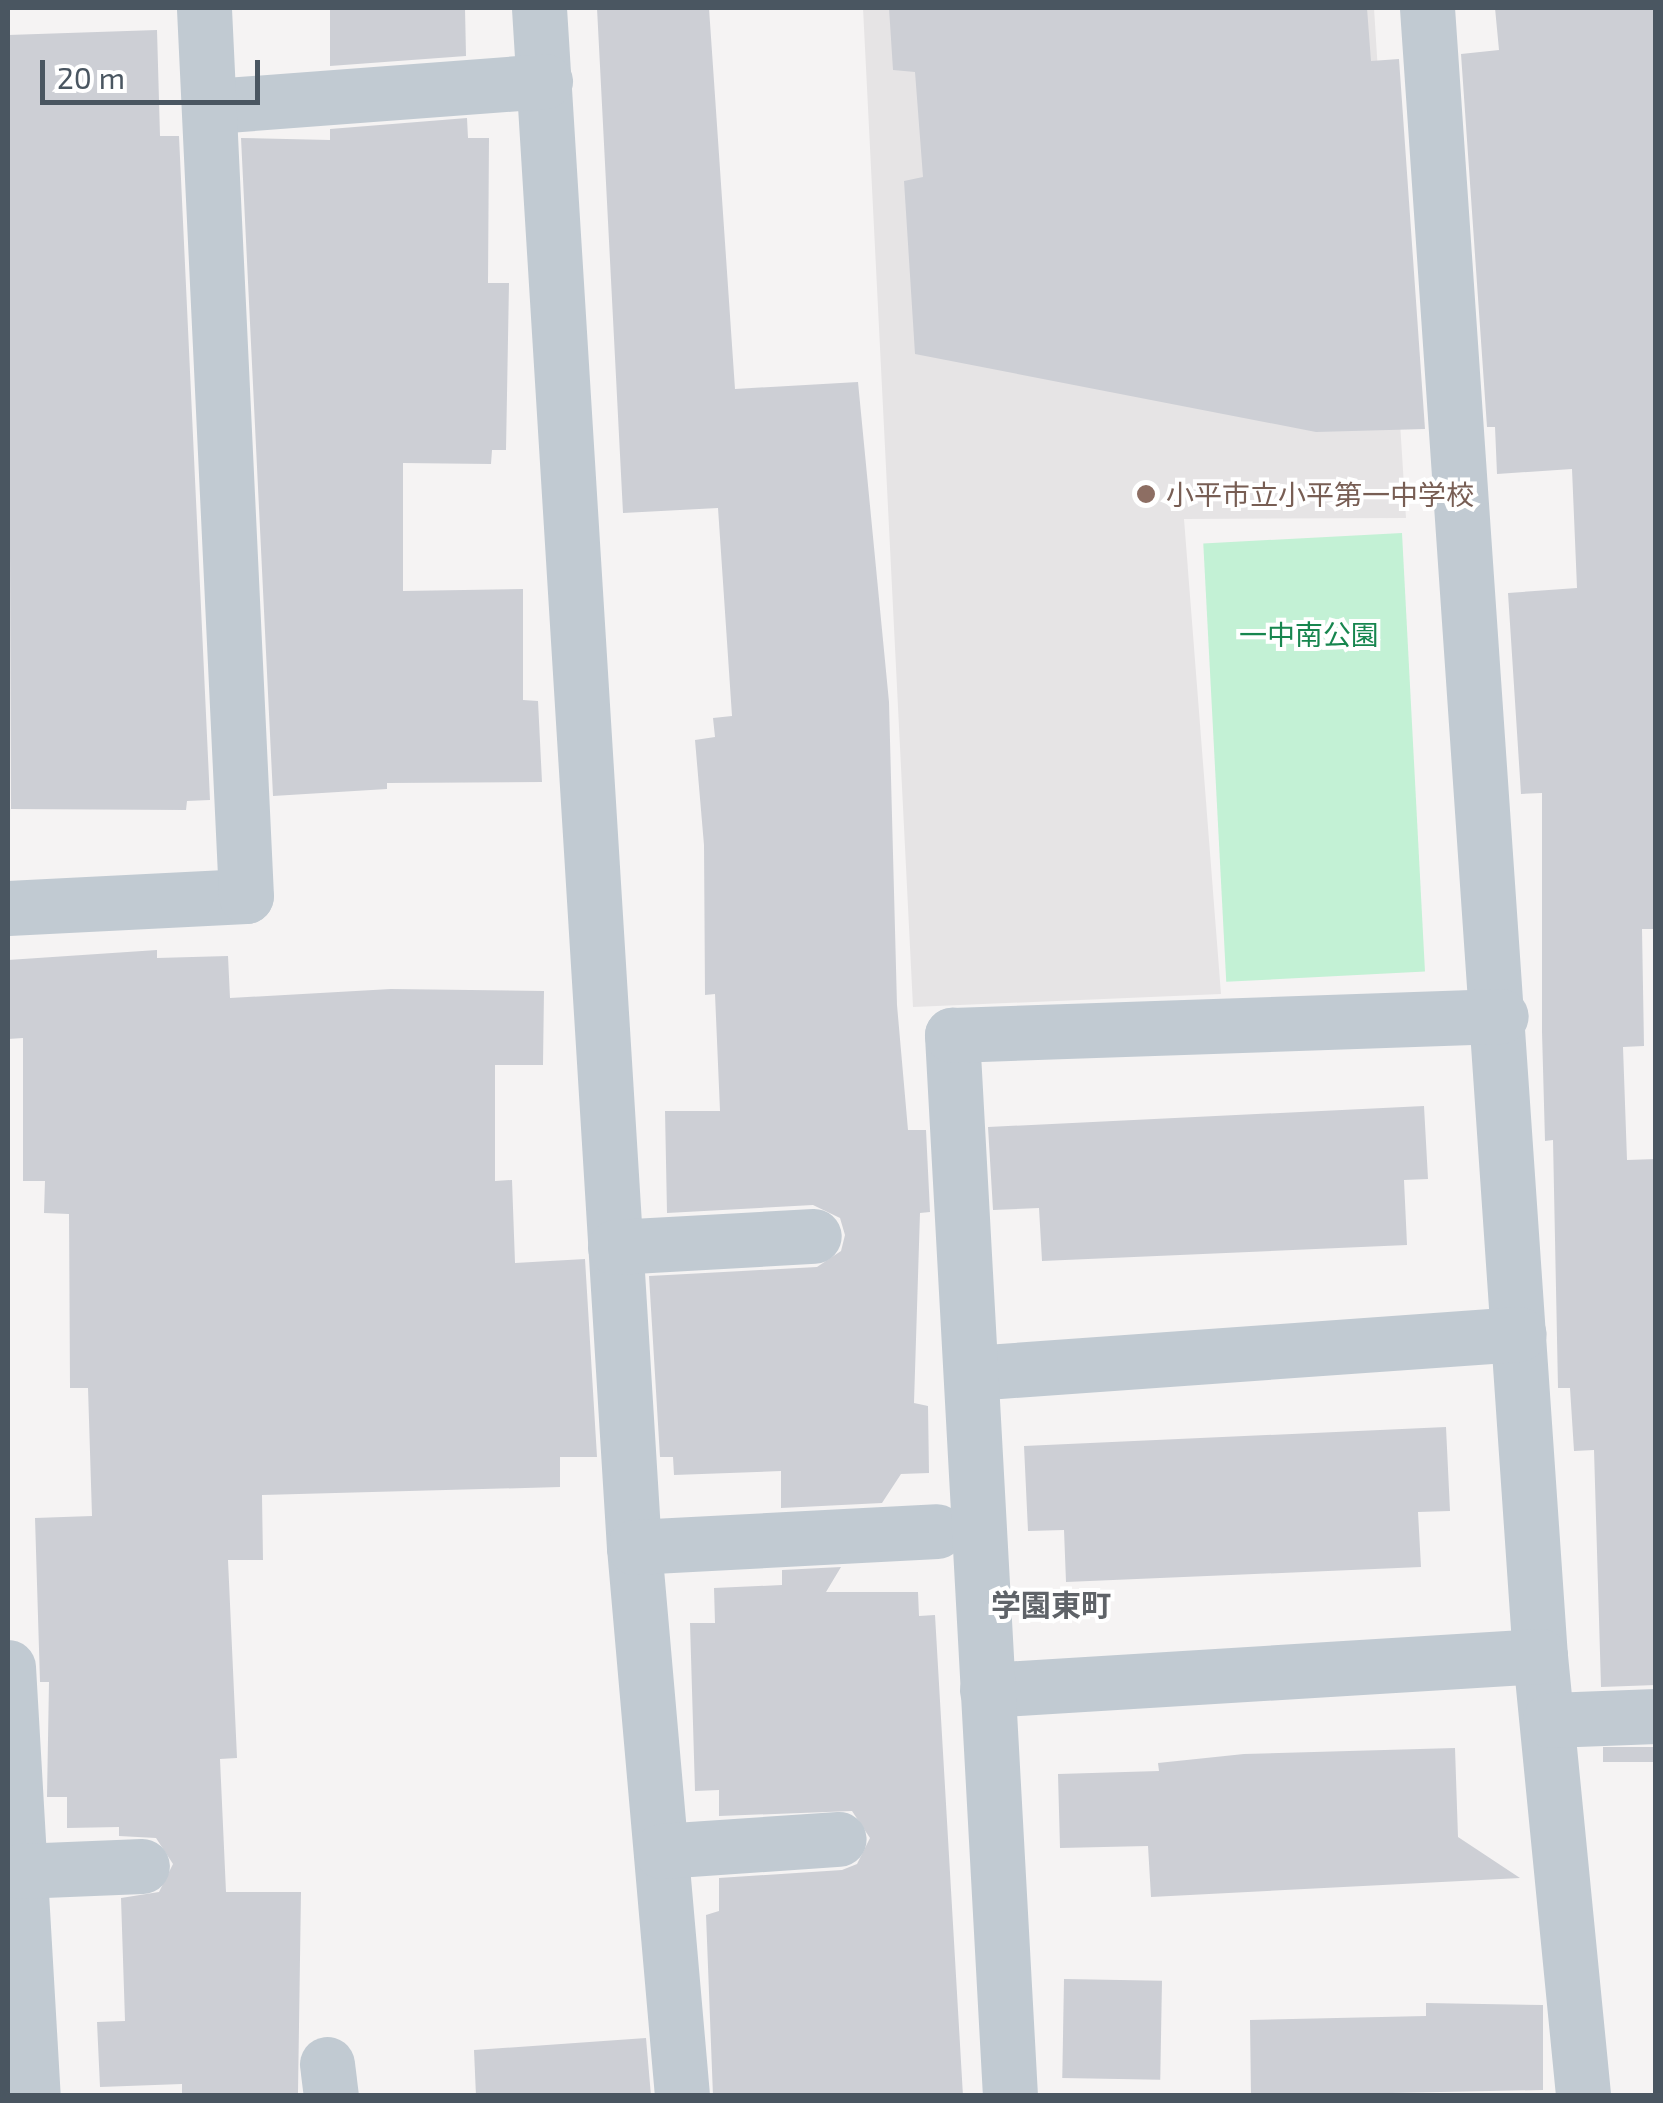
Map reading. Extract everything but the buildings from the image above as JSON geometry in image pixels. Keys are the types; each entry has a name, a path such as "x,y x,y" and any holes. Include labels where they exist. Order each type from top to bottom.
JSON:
{"street":[{"path":"8,908 246,896 213,106 204,8"},
{"path":"539,8 634,1548 682,2096"},
{"path":"1427,8 1501,1016 1540,1656 1550,1720 1583,2096"},
{"path":"213,106 545,81"},
{"path":"1010,2096 952,1035 1501,1016"},
{"path":"615,1247 814,1236"},
{"path":"972,1374 1519,1334"},
{"path":"634,1548 936,1532"},
{"path":"986,1690 1540,1656"},
{"path":"8,1666 33,2096"},
{"path":"1550,1720 1656,1716"},
{"path":"661,1851 839,1839"},
{"path":"19,1871 142,1866"}],"shaded area":[{"name":"小平市立小平第一中学校","path":"863,8 1374,8 1406,518 1184,519 1221,994 913,1007"}],"green space":[{"name":"一中南公園","path":"1402,533 1425,971 1226,982 1203,543"}],"place":[{"name":"小平市立小平第一中学校","path":"1146,494"}],"district":[{"name":"学園東町","path":"1051,1604"}]}
